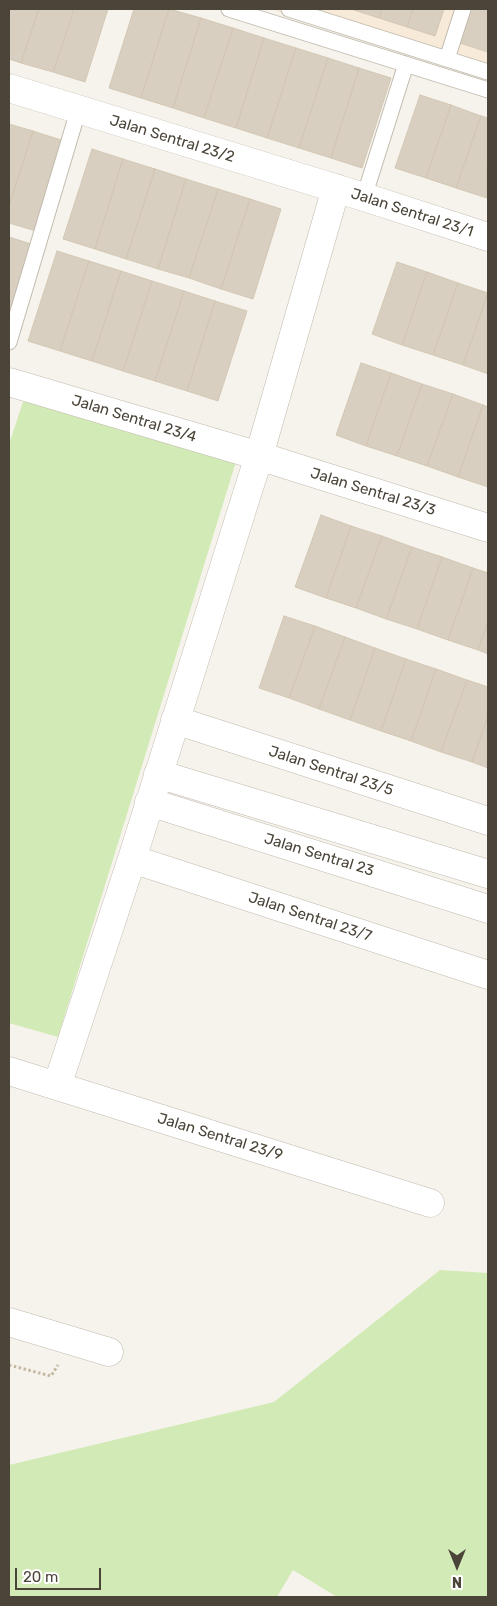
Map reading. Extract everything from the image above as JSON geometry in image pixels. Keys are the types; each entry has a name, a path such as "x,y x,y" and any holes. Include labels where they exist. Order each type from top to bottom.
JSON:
{"street":[{"name":"Jalan Sentral 23/2","path":"9,88 78,111 336,188"},
{"name":"Jalan Sentral 23/1","path":"336,188 488,237"},
{"path":"57,1086 132,860 259,456 336,188"},
{"name":"Jalan Sentral 23/4","path":"9,382 259,456"},
{"name":"Jalan Sentral 23/3","path":"259,456 488,528"},
{"name":"Jalan Sentral 23/5","path":"175,720 488,821"},
{"name":"Jalan Sentral 23","path":"158,774 488,874"},
{"name":"Jalan Sentral 23","path":"149,802 488,908"},
{"name":"Jalan Sentral 23/7","path":"132,860 488,975"},
{"name":"Jalan Sentral 23/9","path":"9,1071 430,1203"},
{"path":"9,1322 110,1352"}],"lane":[{"path":"229,9 488,90"},
{"path":"290,9 488,72"},
{"path":"447,59 463,9"},
{"path":"364,197 406,64"},
{"path":"9,342 78,111"}],"shaded area":[{"path":"269,9 488,9 488,78 390,47"}],"green space":[{"path":"27,390 239,452 58,1037 9,1023 9,444"},
{"path":"440,1270 488,1273 488,1597 337,1597 293,1570 277,1597 9,1597 9,1465 274,1402"}],"building":[{"path":"9,9 39,9 21,63 9,59"},
{"path":"39,9 74,9 53,72 21,63"},
{"path":"74,9 108,9 85,82 53,72"},
{"path":"134,9 169,9 141,98 109,88"},
{"path":"169,9 201,18 173,108 141,98"},
{"path":"351,9 382,9 379,18"},
{"path":"382,9 413,9 407,27 379,18"},
{"path":"413,9 444,9 435,36 407,27"},
{"path":"470,9 488,9 488,52 460,43"},
{"path":"201,18 233,28 204,118 173,108"},
{"path":"233,28 264,38 236,128 204,118"},
{"path":"264,38 296,48 267,138 236,128"},
{"path":"296,48 328,58 299,148 267,138"},
{"path":"328,58 359,68 331,158 299,148"},
{"path":"359,68 391,78 362,168 331,158"},
{"path":"420,95 451,105 426,178 395,168"},
{"path":"451,105 481,116 456,188 426,178"},
{"path":"481,116 488,118 487,198 456,188"},
{"path":"9,124 33,131 9,206"},
{"path":"33,131 64,141 36,231 9,223 9,206"},
{"path":"92,149 123,159 95,249 63,239"},
{"path":"123,159 155,169 126,259 95,249"},
{"path":"155,169 186,179 158,269 126,259"},
{"path":"186,179 218,189 189,278 158,269"},
{"path":"218,189 250,199 221,289 189,278"},
{"path":"250,199 281,209 253,299 221,289"},
{"path":"9,237 31,244 9,315"},
{"path":"57,251 89,261 60,351 28,341"},
{"path":"89,261 121,271 92,361 60,351"},
{"path":"397,262 427,272 402,345 372,334"},
{"path":"121,271 152,281 123,371 92,361"},
{"path":"427,272 458,283 433,355 402,345"},
{"path":"152,281 184,291 155,381 123,371"},
{"path":"458,283 488,293 463,365 433,355"},
{"path":"184,291 215,301 187,391 155,381"},
{"path":"488,293 488,374 463,365"},
{"path":"215,301 247,311 218,401 187,391"},
{"path":"361,363 391,373 366,446 336,435"},
{"path":"391,373 422,384 397,456 366,446"},
{"path":"422,384 453,394 427,466 397,456"},
{"path":"453,394 483,405 458,477 427,466"},
{"path":"483,405 488,407 488,487 458,477"},
{"path":"321,515 351,526 326,598 295,587"},
{"path":"351,526 382,536 356,608 326,598"},
{"path":"382,536 412,547 386,619 356,608"},
{"path":"412,547 442,557 417,629 386,619"},
{"path":"442,557 473,568 448,640 417,629"},
{"path":"473,568 488,573 488,622 478,650 448,640"},
{"path":"284,616 315,626 289,698 259,688"},
{"path":"488,622 488,654 478,650"},
{"path":"315,626 345,637 319,709 289,698"},
{"path":"345,637 375,648 350,720 319,709"},
{"path":"375,648 406,659 381,731 350,720"},
{"path":"406,659 436,669 411,741 381,731"},
{"path":"436,669 467,680 441,752 411,741"},
{"path":"467,680 488,687 488,716 472,762 441,752"},
{"path":"488,716 488,768 472,762"}]}
